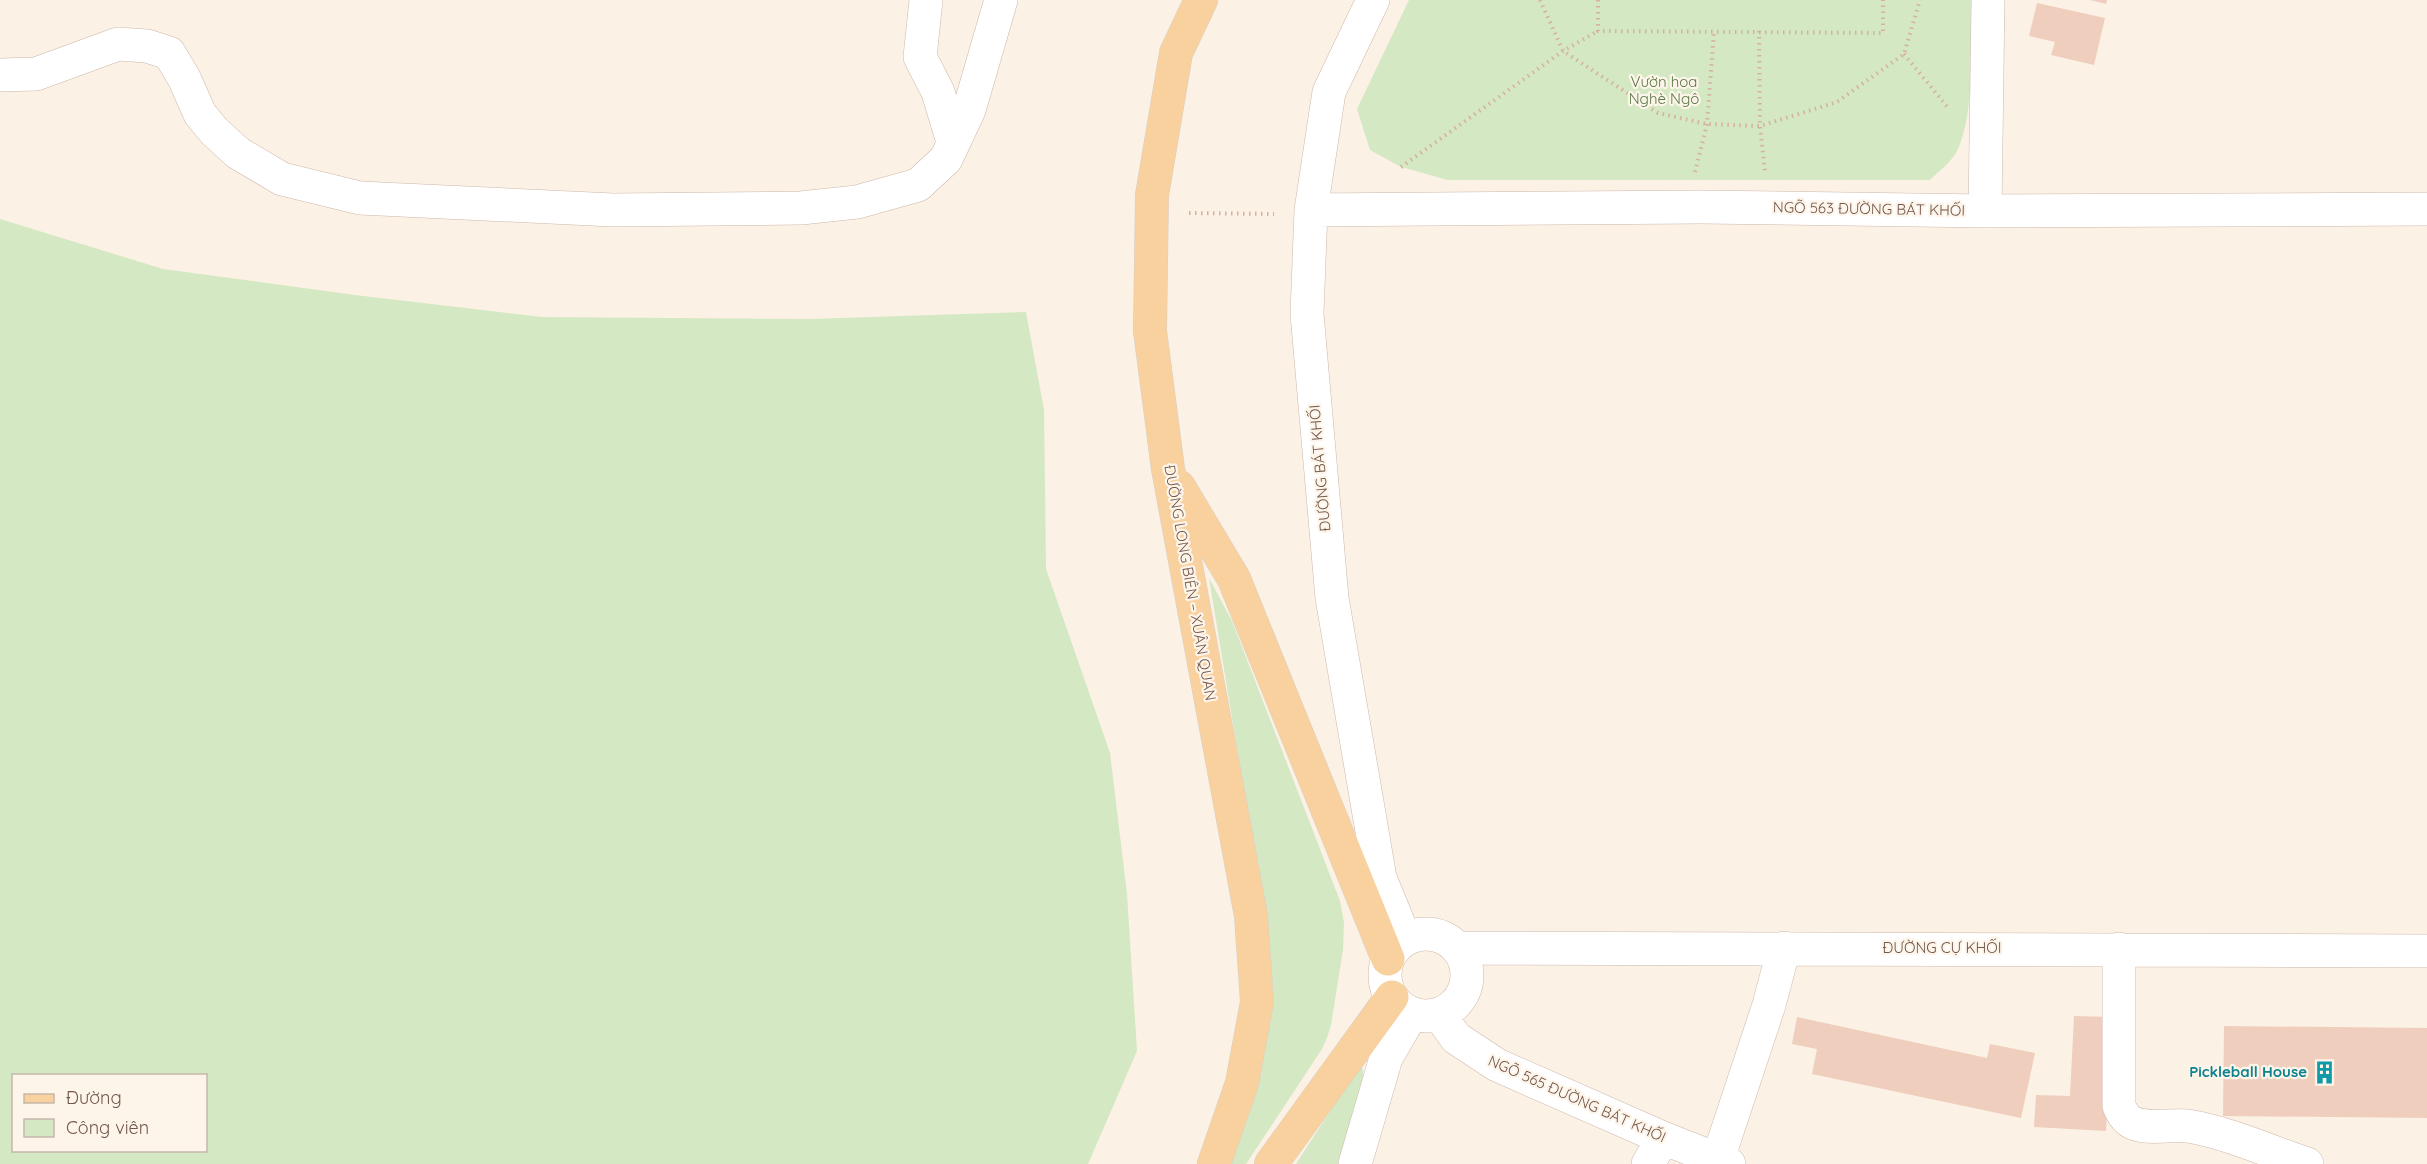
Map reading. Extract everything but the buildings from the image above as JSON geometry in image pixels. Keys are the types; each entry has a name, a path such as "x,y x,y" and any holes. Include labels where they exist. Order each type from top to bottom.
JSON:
{"main road":[{"name":"ĐƯỜNG LONG BIÊN – XUÂN QUAN","path":"1201,0 1176,53 1152,195 1150,331 1168,469 1251,916 1257,1002 1242,1083 1214,1164"},
{"path":"1168,469 1234,579 1396,949"},
{"path":"1271,1164 1414,1008"}],"street":[{"path":"926,0 920,57 938,92 953,142"},
{"path":"0,75 36,74 118,44 147,46 169,53 184,78 200,114 214,131 238,153 282,178 371,199 625,210 801,208 857,202 918,185 946,159 969,110 1001,0"},
{"name":"ĐƯỜNG BÁT KHỐI","path":"1373,0 1329,92 1311,210 1307,314 1332,598 1380,878 1396,949"},
{"path":"1985,211 1988,0"},
{"name":"NGÕ 563 ĐƯỜNG BÁT KHỐI","path":"1311,210 1713,207 1985,211 2427,209"},
{"path":"1421,934 1437,935 1457,948 1467,970 1466,986 1451,1007 1414,1008 1385,985 1396,949 1421,934"},
{"name":"ĐƯỜNG CỰ KHỐI","path":"1457,948 2427,951"},
{"path":"1724,1162 1784,948"},
{"path":"2119,949 2119,1106 2123,1116 2142,1125 2187,1126 2307,1164"},
{"path":"1355,1164 1386,1058 1414,1008"},
{"name":"NGÕ 565 ĐƯỜNG BÁT KHỐI","path":"1414,1008 1497,1065 1655,1151 1724,1162"}],"path":[{"path":"1540,0 1563,51 1658,113 1707,124 1761,126 1837,102 1904,54 1920,0"},
{"path":"1598,0 1598,31"},
{"path":"1401,167 1563,51 1598,31 1883,33 1883,0"},
{"path":"1693,180 1707,124 1714,31"},
{"path":"1759,32 1761,126 1766,181"},
{"path":"1904,54 1951,112"},
{"path":"1187,213 1278,214"}],"green space":[{"name":"Vườn hoa Nghè Ngô","path":"1409,0 1971,0 1971,78 1967,119 1956,153 1930,180 1448,180 1401,167 1370,150 1357,109"},
{"path":"0,219 163,269 542,317 810,319 1026,312 1044,410 1046,569 1110,753 1127,894 1137,1051 1088,1164 0,1164"},
{"path":"1209,578 1232,621 1340,901 1344,923 1343,950 1327,1038 1246,1164 1226,1164 1255,857"},
{"path":"1361,1066 1363,1085 1361,1098 1342,1164 1296,1164 1352,1077"}],"place":[{"name":"Pickleball House","path":"2325,1072"}]}
